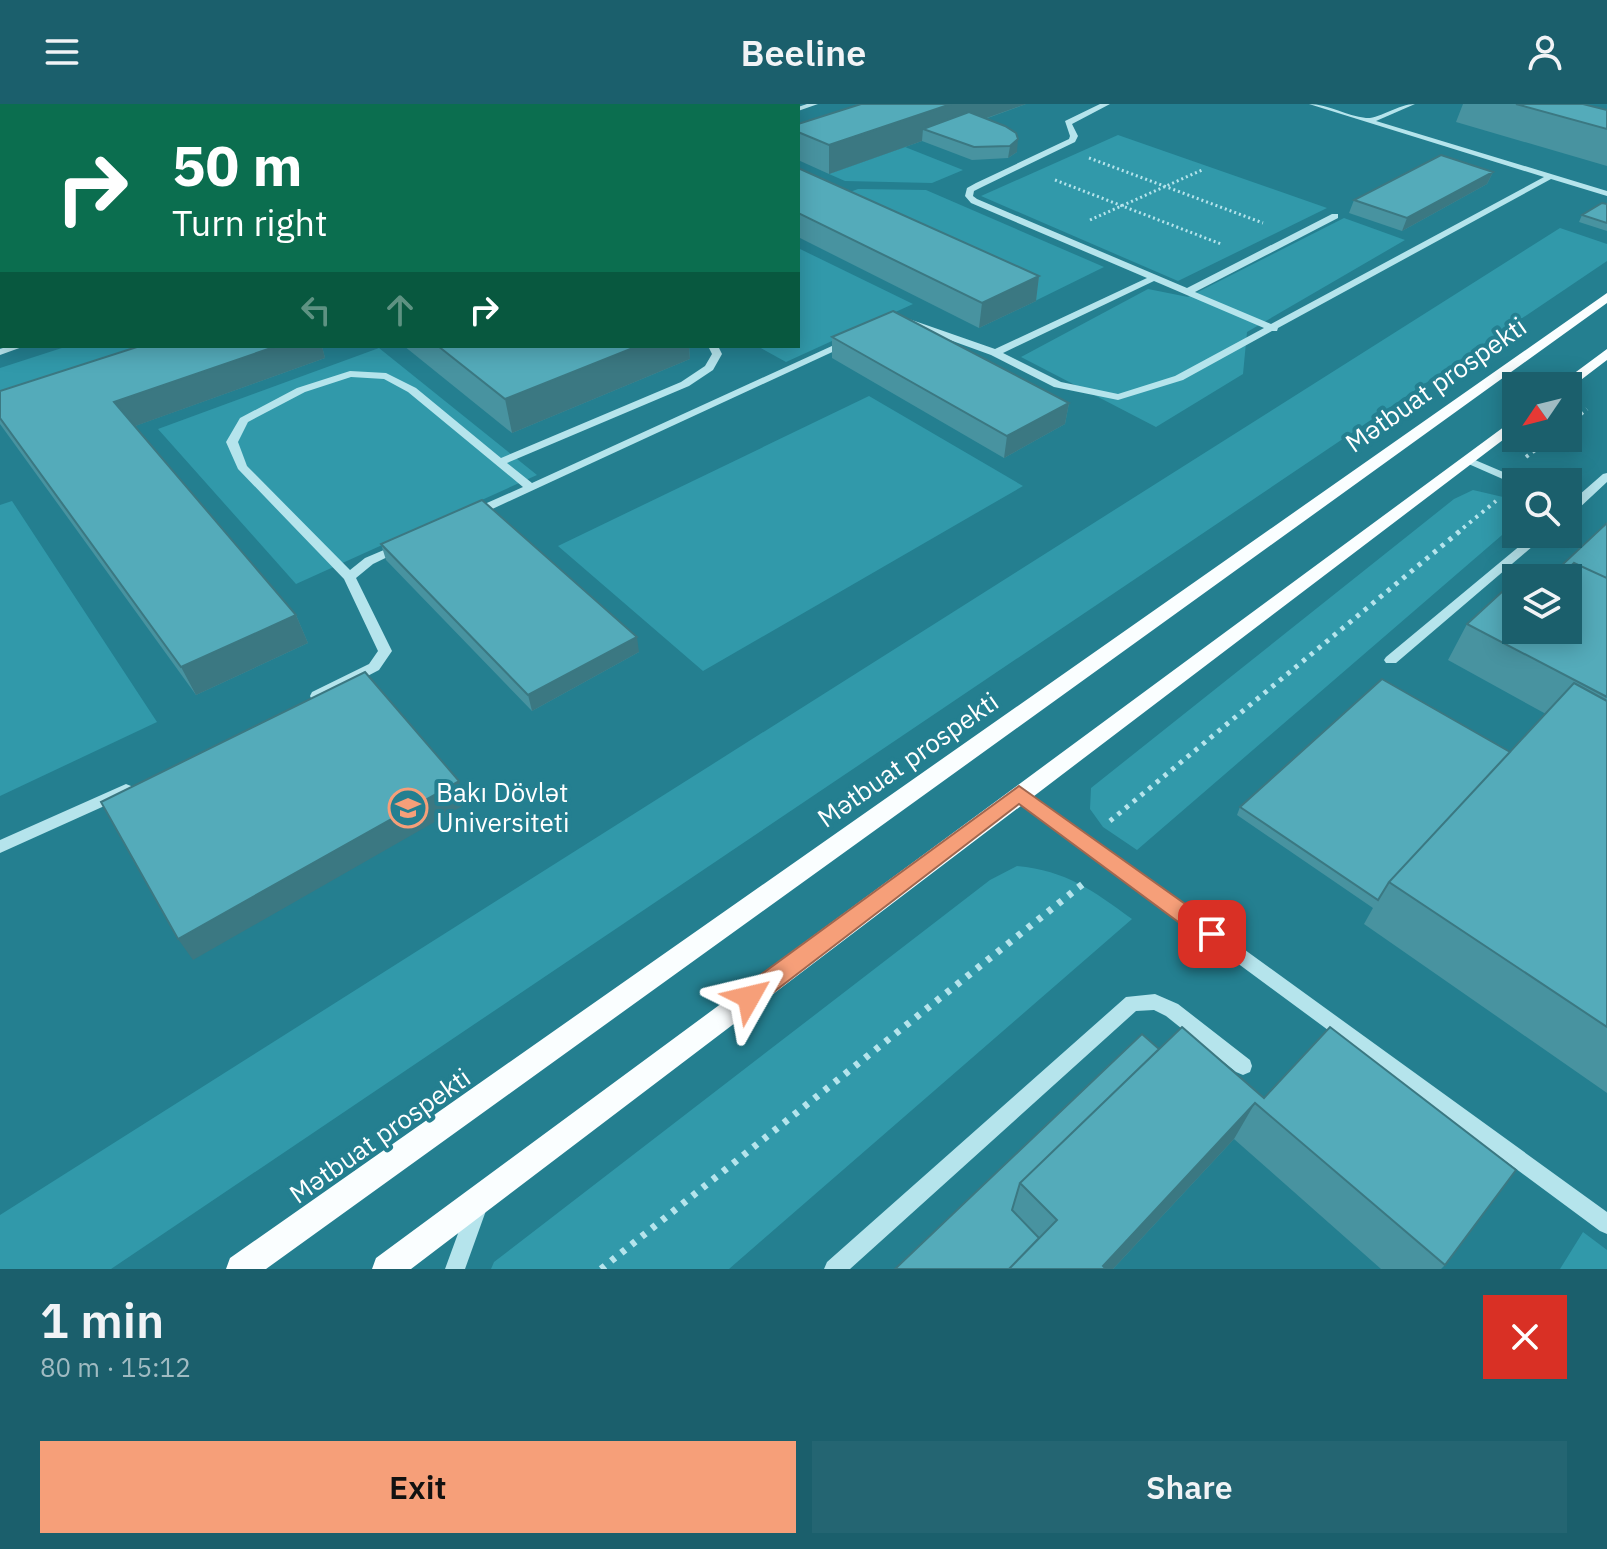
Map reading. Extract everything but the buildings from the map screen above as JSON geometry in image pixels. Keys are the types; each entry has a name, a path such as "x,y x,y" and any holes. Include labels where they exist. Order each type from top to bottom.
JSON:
{"main road":[{"name":"Mətbuat prospekti","path":"241,1269 1607,297"},
{"path":"1582,372 1607,353"},
{"path":"387,1269 1502,434"}],"street":[{"path":"1106,104 1068,123 1074,136 1059,147 970,190 969,196 1274,329"},
{"path":"1313,104 1607,194"},
{"path":"1369,121 1411,104"},
{"path":"891,322 905,321 920,325 995,353 1058,385 1118,397 1179,378 1550,177"},
{"path":"1187,292 1335,216"},
{"path":"995,353 1154,278"},
{"path":"464,518 862,336"},
{"path":"500,462 685,384 709,368 717,354 714,348"},
{"path":"304,703 374,667 385,651 349,577 242,467 232,442 244,420 301,390 350,374 386,376 412,390 531,488"},
{"path":"1468,460 1502,475"},
{"path":"1582,498 1607,476"},
{"path":"349,577 369,561 410,543"},
{"path":"1391,660 1524,548"},
{"path":"0,847 139,784"},
{"path":"1019,794 1607,1224"},
{"path":"834,1269 1132,1003 1155,1002 1172,1010 1243,1066"},
{"path":"455,1269 480,1200"}],"path":[{"path":"1059,147 1275,227"},
{"path":"1018,166 1230,247"},
{"path":"1056,236 1202,170"},
{"path":"1522,461 1533,452"},
{"path":"1103,827 1502,496"},
{"path":"601,1269 1084,883"}],"shaded area":[{"path":"1118,135 1327,208 1178,281 981,196"},
{"path":"905,147 963,170 932,183 845,181 829,174"},
{"path":"858,189 926,190 1104,267 1035,301 823,202"},
{"path":"1344,218 1405,240 1247,332 1243,374 1156,427 1021,357 1148,289 1188,297"},
{"path":"1560,228 1607,244 1607,261 111,1269 0,1269 0,1215"},
{"path":"800,249 913,304 786,362 761,348 800,348"},
{"path":"62,348 223,348 0,423 0,368"},
{"path":"379,348 537,475 296,584 158,429"},
{"path":"869,396 1023,486 703,671 558,546"},
{"path":"1473,490 1502,497 1502,535 1137,850 1103,827 1090,809 1091,788 1454,499"},
{"path":"12,501 157,722 0,796 0,505"},
{"path":"1017,866 1065,877 1132,919 729,1269 491,1269 494,1262 990,880"},
{"path":"1583,1232 1607,1250 1607,1269 1560,1269"}],"place":[{"name":"Bakı Dövlət Universiteti","path":"408,808"}],"route":[{"path":"749,997 1019,794 1212,934"}]}
